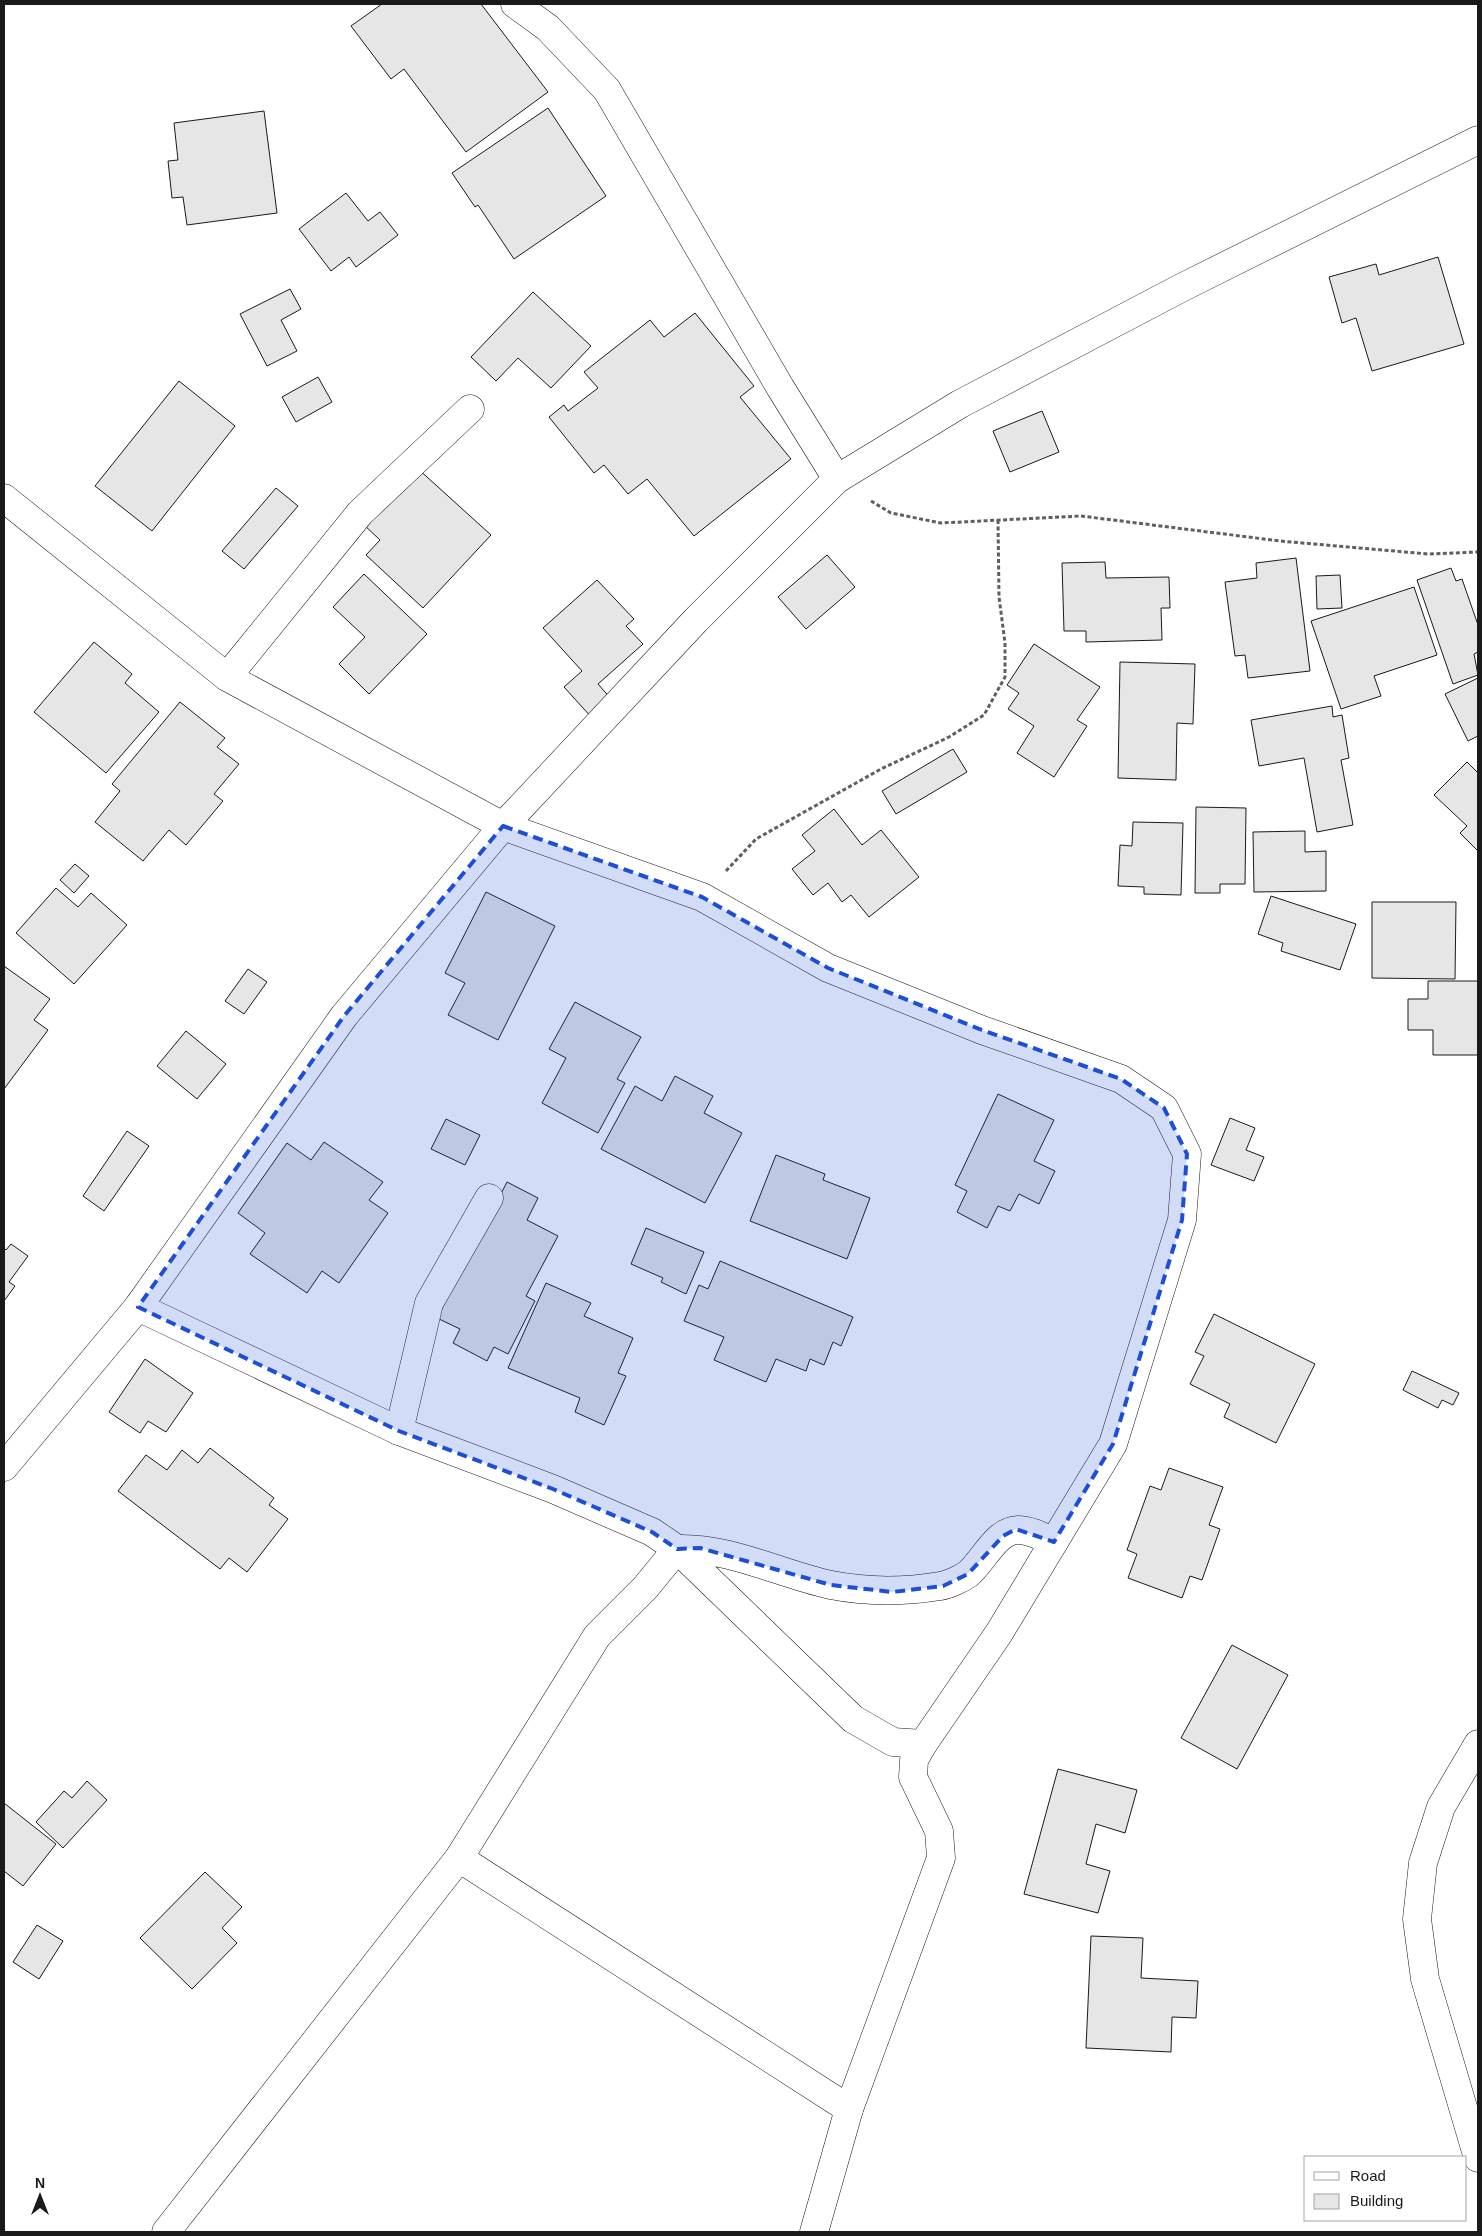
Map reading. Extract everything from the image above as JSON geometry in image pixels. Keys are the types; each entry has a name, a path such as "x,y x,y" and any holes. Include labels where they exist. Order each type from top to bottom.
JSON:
{"street":[{"path":"515,4 548,28 606,90 780,387 837,479"},
{"path":"4,1467 138,1308 344,1016 502,826 696,620 837,479 960,404 1183,287 1478,140"},
{"path":"227,677 360,513 470,408"},
{"path":"4,498 227,677 502,826 702,897 828,968 982,1030 1121,1079 1164,1108 1187,1154 1182,1220 1113,1444 999,1633 914,1760 913,1777 940,1831 941,1858 849,2109 814,2232"},
{"path":"399,1431 429,1303 489,1198"},
{"path":"138,1308 399,1431 562,1493 652,1532 677,1549 854,1720 893,1742 923,1744"},
{"path":"166,2232 459,1858 597,1636 645,1588 677,1549 700,1548 758,1562 831,1585 892,1592 943,1586 968,1574 1003,1536 1016,1529 1030,1532 1054,1542"},
{"path":"1475,1758 1441,1807 1423,1863 1417,1918 1425,1979 1478,2158"},
{"path":"459,1858 849,2109"}],"path":[{"path":"837,479 891,513 941,523 1081,516 1280,541 1428,554 1478,552"},
{"path":"702,897 756,839 881,769 949,737 984,715 1005,677 1005,643 999,597 998,520"}],"highlighted area":[{"path":"503,826 702,897 828,968 982,1030 1121,1079 1164,1108 1187,1154 1182,1220 1113,1444 1054,1542 1016,1529 1003,1536 968,1574 943,1586 892,1592 831,1585 700,1548 677,1549 652,1532 553,1489 399,1431 138,1307 344,1016"}],"building":[{"path":"382,4 481,4 548,92 466,152 404,69 391,79 351,26"},
{"path":"548,108 606,196 514,259 478,205 475,207 452,173"},
{"path":"264,111 277,213 187,225 183,197 172,198 168,161 178,160 174,123"},
{"path":"346,193 368,221 380,212 398,235 356,267 349,257 331,271 299,229"},
{"path":"1438,257 1464,344 1372,371 1356,318 1342,323 1329,277 1376,264 1379,275"},
{"path":"290,289 301,309 281,320 297,351 267,366 240,314"},
{"path":"533,292 591,346 551,388 518,358 496,381 471,357"},
{"path":"695,313 754,386 740,397 791,459 694,536 647,479 628,494 604,465 594,473 549,417 564,405 568,411 598,388 584,372 650,320 664,337"},
{"path":"318,377 332,402 296,422 282,397"},
{"path":"179,381 235,426 152,531 95,486"},
{"path":"1042,411 1059,452 1010,472 993,431"},
{"path":"416,467 491,535 423,608 366,555 380,540 363,524"},
{"path":"276,488 298,506 244,569 222,551"},
{"path":"827,555 855,587 806,629 778,597"},
{"path":"1296,558 1310,671 1248,678 1245,655 1235,656 1225,582 1257,578 1256,563"},
{"path":"1105,562 1106,578 1169,577 1170,608 1161,608 1162,640 1086,642 1086,631 1064,631 1062,563"},
{"path":"1451,568 1456,581 1462,579 1478,625 1478,652 1474,654 1478,675 1453,684 1417,580"},
{"path":"364,574 427,634 369,694 339,664 365,637 333,607"},
{"path":"1340,575 1342,608 1317,609 1316,576"},
{"path":"597,580 634,619 626,626 643,644 598,684 613,701 593,719 564,687 582,671 543,628"},
{"path":"1414,587 1437,655 1374,676 1381,696 1341,709 1311,621"},
{"path":"94,642 132,674 125,683 159,712 106,773 34,712"},
{"path":"1034,644 1100,687 1077,720 1087,726 1054,777 1017,753 1034,726 1008,709 1019,693 1007,685"},
{"path":"1120,662 1195,664 1193,724 1177,723 1176,780 1118,778"},
{"path":"1478,678 1478,736 1468,741 1445,694"},
{"path":"180,702 225,738 217,747 239,764 214,794 223,801 186,845 169,830 143,861 95,822 120,791 112,784"},
{"path":"1332,706 1333,717 1342,715 1349,758 1341,760 1353,825 1317,832 1304,758 1259,766 1251,720"},
{"path":"953,749 967,772 896,814 882,791"},
{"path":"1467,762 1478,773 1478,851 1460,833 1467,826 1434,795"},
{"path":"1196,807 1246,808 1245,884 1220,884 1220,893 1195,893"},
{"path":"834,809 862,845 881,830 919,877 869,917 851,895 842,902 828,883 813,895 792,869 815,851 802,835"},
{"path":"1133,822 1183,823 1181,895 1144,894 1144,887 1118,886 1120,845 1132,846"},
{"path":"1305,831 1305,852 1326,851 1326,891 1254,892 1253,832"},
{"path":"75,864 89,876 74,893 60,880"},
{"path":"56,888 78,907 91,893 127,925 74,984 16,933"},
{"path":"486,892 555,926 498,1040 448,1015 465,983 445,973"},
{"path":"1271,896 1356,924 1340,970 1281,951 1283,943 1258,934"},
{"path":"1372,902 1456,902 1455,979 1372,978"},
{"path":"4,966 50,999 34,1020 48,1030 4,1089"},
{"path":"248,969 267,982 244,1014 225,1001"},
{"path":"1428,981 1478,981 1478,1055 1433,1055 1433,1030 1408,1030 1408,999 1428,999"},
{"path":"575,1002 641,1037 617,1079 625,1083 598,1133 542,1103 566,1058 549,1049"},
{"path":"186,1031 226,1064 197,1099 157,1066"},
{"path":"675,1076 713,1096 704,1113 742,1133 705,1203 601,1149 635,1086 662,1101"},
{"path":"998,1094 1054,1120 1034,1161 1055,1171 1039,1204 1019,1194 1010,1211 998,1206 987,1228 957,1212 967,1191 955,1185"},
{"path":"1230,1118 1255,1128 1246,1150 1264,1157 1254,1181 1211,1165"},
{"path":"446,1119 480,1135 465,1165 431,1149"},
{"path":"127,1131 149,1146 104,1211 83,1196"},
{"path":"324,1142 383,1182 369,1200 388,1213 339,1283 322,1271 307,1293 250,1254 265,1233 238,1213 287,1143 311,1160"},
{"path":"776,1155 825,1174 823,1180 870,1198 847,1259 750,1221"},
{"path":"507,1182 538,1198 527,1220 558,1236 526,1296 535,1301 508,1354 494,1347 487,1361 453,1343 460,1329 437,1318"},
{"path":"646,1228 704,1252 686,1294 661,1282 663,1278 631,1264"},
{"path":"11,1244 28,1256 9,1282 15,1286 4,1301 4,1248 6,1250"},
{"path":"720,1261 853,1317 841,1346 833,1342 824,1365 810,1359 806,1371 776,1359 766,1382 714,1360 724,1337 684,1321 699,1285 708,1289"},
{"path":"546,1283 591,1303 584,1316 633,1338 618,1373 626,1376 604,1425 575,1412 580,1398 508,1368"},
{"path":"1214,1314 1315,1364 1276,1443 1224,1417 1230,1404 1190,1384 1204,1356 1195,1352"},
{"path":"145,1359 193,1393 166,1432 148,1421 140,1433 109,1412"},
{"path":"1412,1371 1459,1393 1453,1405 1442,1400 1438,1408 1403,1390"},
{"path":"210,1448 274,1498 269,1505 288,1519 247,1572 229,1558 220,1569 118,1491 146,1455 167,1470 182,1450 198,1463"},
{"path":"1169,1468 1223,1487 1209,1525 1220,1529 1202,1580 1190,1576 1182,1598 1128,1578 1137,1554 1127,1550 1150,1486 1161,1490"},
{"path":"1232,1645 1288,1675 1237,1769 1181,1738"},
{"path":"1058,1769 1137,1790 1125,1833 1096,1824 1086,1864 1110,1871 1098,1913 1024,1894"},
{"path":"87,1781 107,1800 63,1848 36,1822 64,1791 72,1798"},
{"path":"4,1803 56,1844 23,1886 4,1871"},
{"path":"205,1872 242,1907 222,1928 237,1943 192,1989 140,1938"},
{"path":"37,1925 63,1941 39,1979 13,1962"},
{"path":"1091,1936 1143,1938 1141,1978 1198,1981 1196,2018 1172,2017 1171,2052 1086,2048"}]}
